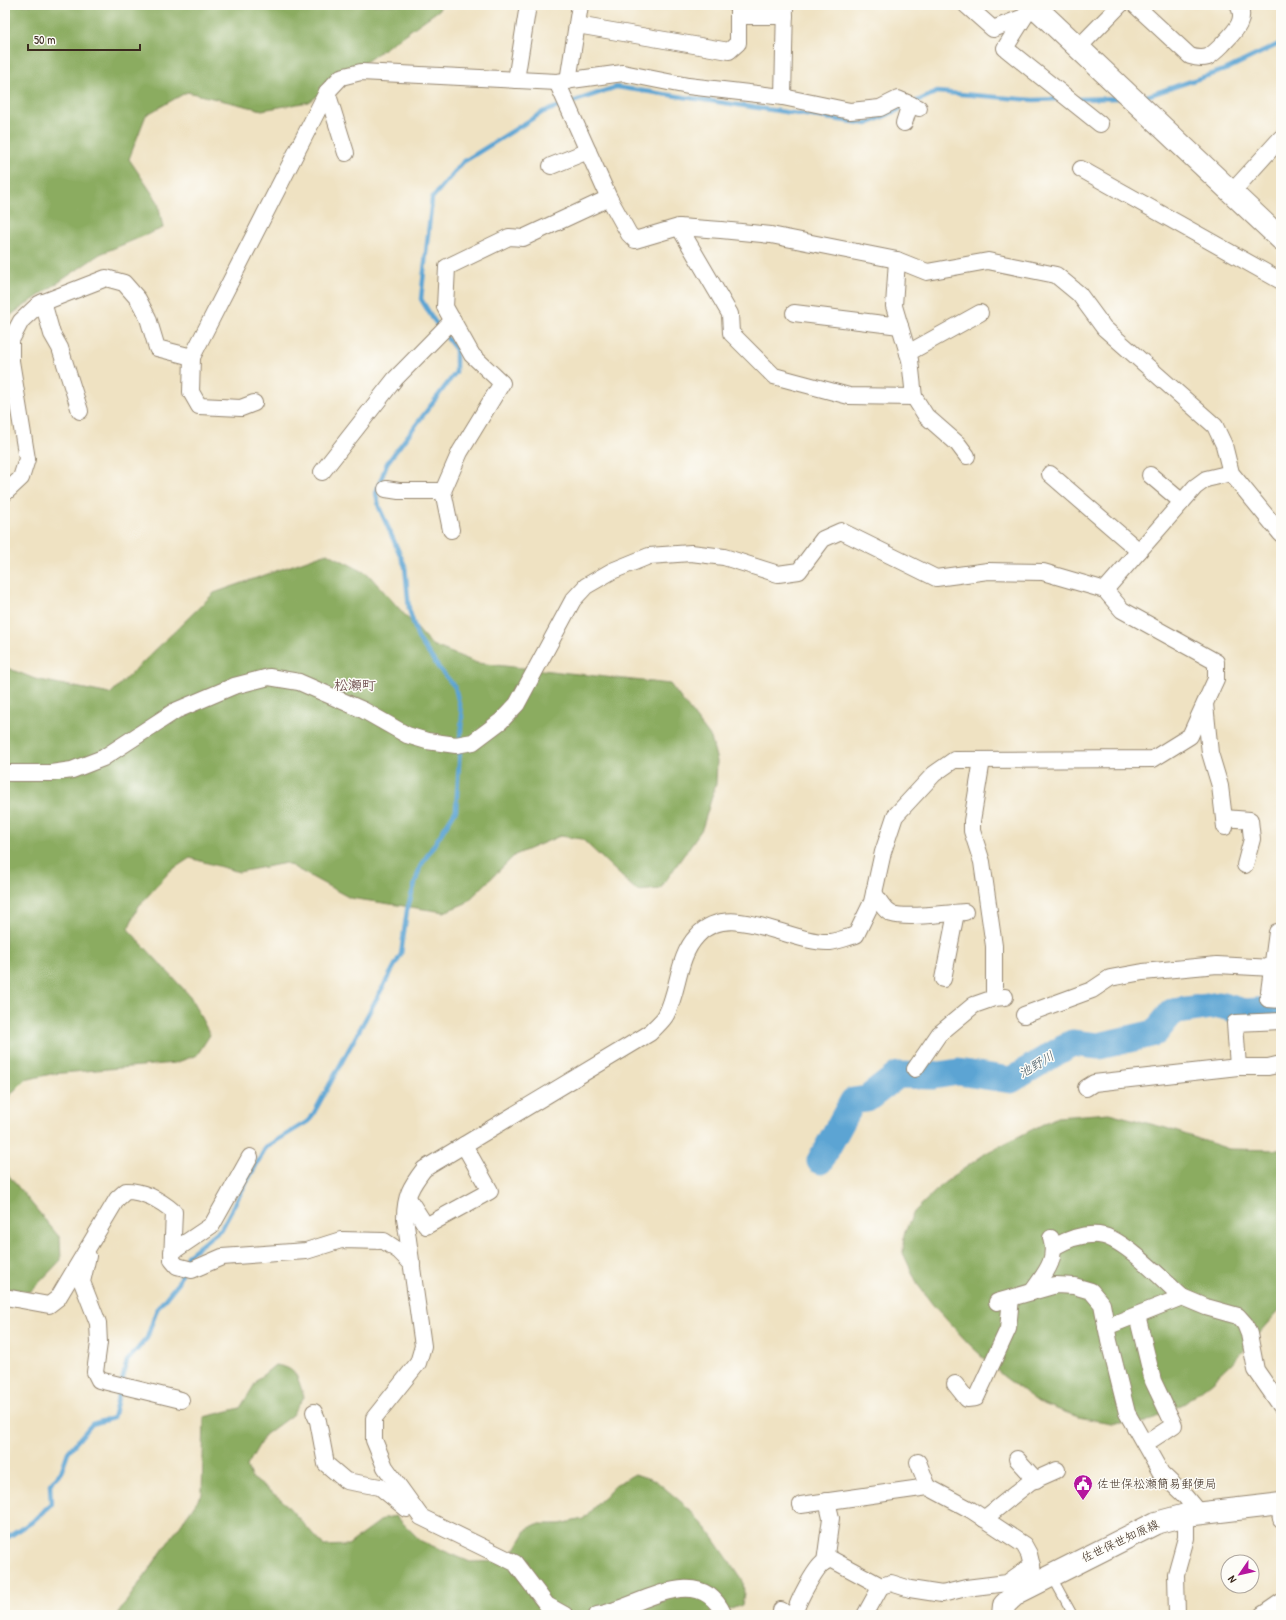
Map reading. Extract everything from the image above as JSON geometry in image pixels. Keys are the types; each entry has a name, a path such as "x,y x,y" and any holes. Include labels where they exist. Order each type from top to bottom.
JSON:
{"street":[{"path":"516,80 528,5"},
{"path":"580,5 577,25 563,81 588,151 609,198 629,234 635,240 679,227 771,235 897,260 927,272 988,261 1056,275 1079,294 1104,328 1215,426 1224,445 1231,473 1281,534"},
{"path":"966,5 993,30 1032,8"},
{"path":"1078,48 1120,5"},
{"path":"1135,5 1190,56 1199,59 1209,56 1216,51 1238,28 1241,19 1238,5"},
{"path":"1032,8 1078,48 1281,239"},
{"path":"1032,8 1005,48 1100,124"},
{"path":"577,25 728,51 738,43 738,10 785,10 783,96"},
{"path":"254,403 241,408 199,406 191,392 192,357 327,92 341,77 361,72 563,81 623,73 688,86 783,96 850,111 880,108 898,99 915,106 904,123"},
{"path":"327,92 346,153"},
{"path":"1232,192 1281,138"},
{"path":"551,166 588,151"},
{"path":"1081,169 1281,282"},
{"path":"451,530 443,491 460,452 502,383 472,355 445,307 447,267 509,237 523,238 609,198"},
{"path":"679,227 730,314 731,333 774,376 849,396 914,397"},
{"path":"897,260 894,306 908,353 914,397 926,416 958,444 967,456"},
{"path":"5,493 21,478 27,459 11,361 11,340 21,321 39,304 106,278 124,283 138,299 148,318 157,348 192,357"},
{"path":"43,302 52,334 60,348 80,411"},
{"path":"794,313 900,326"},
{"path":"908,353 980,313"},
{"path":"322,472 395,379 452,320"},
{"path":"1105,590 1195,487 1206,479 1231,473"},
{"path":"1050,474 1139,551"},
{"path":"1150,475 1182,502"},
{"path":"386,489 399,491 443,491"},
{"path":"5,773 51,773 72,770 103,758 175,711 234,686 268,677 299,682 363,710 408,735 427,741 456,745 473,742 501,721 517,704 573,600 586,586 612,571 649,556 691,553 718,556 778,574 799,571 823,539 841,531 936,578 988,571 1043,572 1105,590 1122,610 1216,662 1216,679 1190,736 1153,759 954,760 934,774 896,816 882,852 872,902 856,935 830,942 810,940 734,920 715,923 697,935 686,950 666,1015 650,1033 424,1169 411,1186 405,1218 423,1346 418,1363 374,1418 374,1440 385,1467 421,1517"},
{"path":"1205,704 1210,753 1220,786 1225,823 1250,820 1252,839 1245,865"},
{"path":"915,1069 939,1034 974,1006 999,997 994,946 982,862 972,831 972,821 982,760"},
{"path":"874,893 884,908 892,914 925,916 960,912 943,979"},
{"path":"1277,932 1268,999 1281,1000"},
{"path":"1024,1015 1092,990 1110,978 1143,972 1217,965 1272,968"},
{"path":"1238,1067 1235,1023 1281,1021"},
{"path":"1086,1088 1094,1084 1238,1067 1268,1067 1281,1064"},
{"path":"408,1198 426,1226 490,1191 464,1145"},
{"path":"181,1263 212,1225 250,1157"},
{"path":"5,1296 49,1304 58,1298 117,1199 126,1191 139,1191 165,1204 174,1212 181,1263"},
{"path":"1032,1292 1049,1270 1052,1243 1080,1236 1104,1236 1122,1245 1182,1297 1238,1316 1245,1324 1249,1334 1256,1370 1281,1406"},
{"path":"92,1240 82,1282 98,1323 99,1343 94,1372 99,1380 181,1400"},
{"path":"181,1263 222,1257 306,1251 341,1240 384,1241 399,1251 412,1264"},
{"path":"954,1384 967,1399 976,1398 1008,1329 1004,1300 1056,1285 1074,1286 1091,1292 1102,1304 1106,1327 1128,1413 1161,1473 1184,1495 1193,1514 1176,1574 1177,1615"},
{"path":"1106,1327 1182,1297"},
{"path":"1137,1315 1153,1381 1174,1425 1145,1444"},
{"path":"314,1412 318,1421 326,1464 346,1481 380,1487 391,1494 401,1505 421,1517 515,1563 547,1605 565,1615"},
{"path":"1017,1459 1036,1480"},
{"path":"918,1462 928,1487"},
{"path":"984,1519 1036,1480 1057,1470"},
{"path":"801,1505 928,1487 984,1519 1024,1545 1040,1574 1007,1583 966,1588 942,1594 910,1589 891,1583 881,1586 865,1615"},
{"path":"825,1562 831,1518 827,1501"},
{"name":"佐世保世知原線","path":"1003,1615 1004,1605 1040,1574 1156,1523 1193,1514 1280,1509"},
{"path":"788,1614 795,1609 804,1591 822,1563 831,1559 881,1586"},
{"path":"597,1615 673,1589 696,1589 713,1597 724,1615"},
{"path":"1262,1615 1281,1602"}],"lane":[{"path":"1040,1574 1073,1615"}],"green space":[{"path":"5,5 441,5 439,10 309,102 262,110 187,92 146,115 129,159 158,202 163,228 100,254 5,319"},
{"path":"327,553 368,574 432,645 477,663 670,684 711,738 717,761 716,784 702,829 660,889 637,891 582,839 560,836 515,855 466,903 444,912 350,898 286,863 239,872 190,858 170,871 138,907 128,929 190,996 210,1035 197,1055 175,1063 51,1074 25,1080 9,1096 5,1109 5,667 35,679 110,694 214,593"},
{"path":"1109,1113 1166,1128 1229,1149 1281,1150 1281,1309 1244,1351 1213,1381 1185,1403 1142,1424 1111,1423 1078,1417 1038,1402 1003,1376 968,1343 933,1305 918,1285 903,1253 904,1234 914,1212 944,1183 986,1153 1057,1117"},
{"path":"5,1171 60,1238 61,1260 30,1292 5,1288"},
{"path":"275,1365 288,1368 296,1375 304,1397 292,1415 265,1435 247,1466 251,1477 282,1500 324,1546 348,1545 384,1518 396,1516 421,1541 470,1562 508,1561 527,1529 537,1524 560,1524 583,1519 615,1485 635,1474 656,1481 685,1505 708,1530 743,1581 744,1593 742,1605 715,1615 117,1615 202,1494 204,1417 240,1408 258,1379"}],"waterway":[{"path":"1141,98 1227,69 1281,43"},
{"path":"460,740 462,716 455,687 438,667 418,638 409,609 405,566 379,507 376,493 387,463 456,372 456,350 433,319 421,299 432,198 463,162 543,112 616,87 867,124 905,107"},
{"path":"915,102 937,92 1033,100 1061,99"},
{"path":"1077,99 1121,98"},
{"path":"5,1539 32,1522 51,1504 50,1484 61,1472 68,1452 92,1424 113,1418 127,1361 147,1338 157,1309 178,1283 187,1256 221,1229 266,1147 310,1120 401,954 407,910 420,867 456,810 460,748"},
{"name":"池野川","path":"820,1161 853,1101 867,1099 898,1075 933,1076 958,1072 1011,1080 1072,1043 1099,1046 1155,1033 1172,1012 1219,1005 1245,1012 1281,1009"}],"place":[{"name":"佐世保松瀬簡易郵便局","path":"1083,1501"}],"district":[{"name":"松瀬町","path":"355,685"}]}
